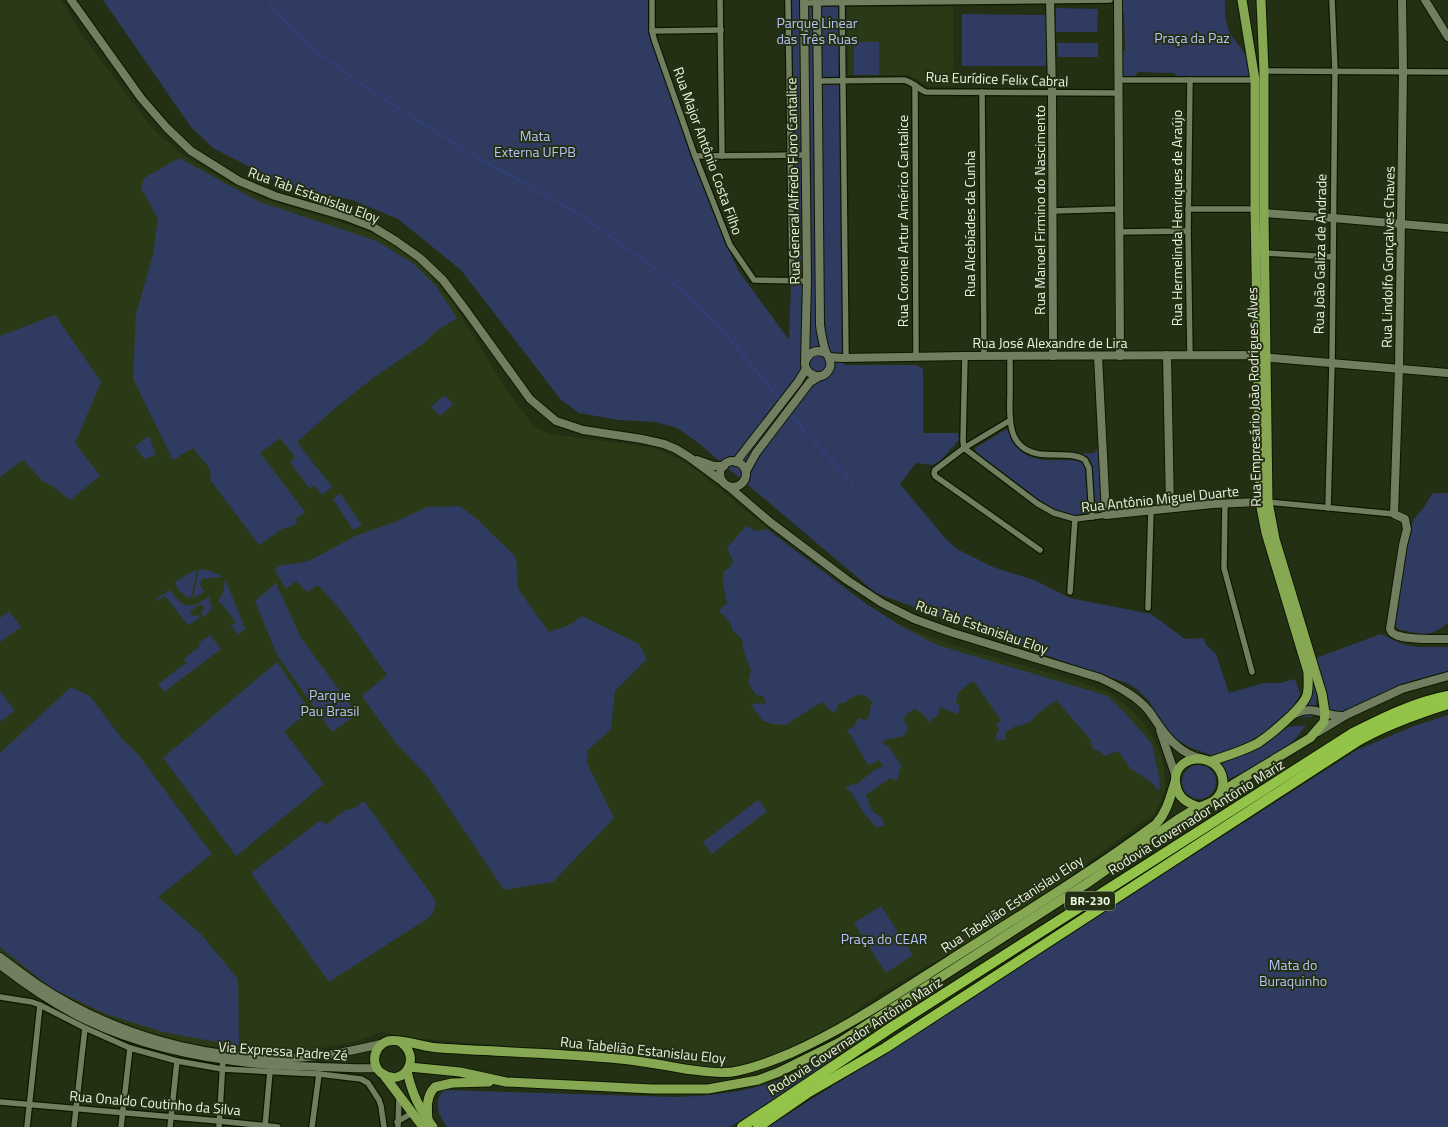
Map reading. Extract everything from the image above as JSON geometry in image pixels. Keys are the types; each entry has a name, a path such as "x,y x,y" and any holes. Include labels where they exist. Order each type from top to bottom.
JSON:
{"highway":[{"name":"Rodovia Governador Antônio Mariz","path":"742,1127 892,1027 1354,733 1414,705 1448,696"},
{"name":"Rodovia Governador Antônio Mariz","path":"758,1127 809,1092 885,1048 1356,742 1404,718 1448,704"}],"main road":[{"name":"Rua Empresário João Rodrigues Alves","path":"1206,760 1242,750 1259,742 1294,714 1308,693 1309,682 1308,672 1266,533 1260,211 1255,80 1242,0"},
{"name":"Rua Empresário João Rodrigues Alves","path":"1261,0 1264,70 1260,211 1264,253 1262,356"},
{"name":"Rua Empresário João Rodrigues Alves","path":"1264,502 1322,694 1325,713"},
{"path":"1222,791 1310,738 1324,722 1325,713"},
{"path":"1188,760 1206,760 1220,771 1223,778 1222,791 1218,798 1199,807 1181,797 1175,777 1178,768 1188,760"},
{"name":"Rua Tabelião Estanislau Eloy","path":"399,1041 434,1048 619,1059 715,1074 733,1072 768,1063 814,1043 894,997 947,961 1082,876 1156,824 1163,816 1169,802 1175,777"},
{"name":"Rua Tabelião Estanislau Eloy","path":"408,1069 460,1072 506,1082 652,1089 708,1089 758,1080 779,1072 840,1042 1086,884 1160,831 1199,807"},
{"path":"380,1071 389,1077 402,1075 408,1069 411,1060 408,1049 399,1041 387,1041 377,1049 375,1062 380,1071 412,1112 428,1125"},
{"path":"408,1069 412,1094 428,1125"},
{"path":"428,1125 427,1104 429,1096 435,1087 452,1083 506,1082"}],"street":[{"name":"Rua Tab Estanislau Eloy","path":"71,0 141,98 167,128 191,151 238,181 274,196 347,217 373,227 396,240 420,258 443,280 530,399 556,421 583,430 642,439 676,449 726,484 752,507 847,580 882,603 914,619 950,632 1100,678 1135,698 1149,710 1169,738 1186,752 1206,760"},
{"name":"Rua Major Antônio Costa Filho","path":"652,0 652,31 654,39 695,156 730,246 754,280 807,281"},
{"path":"720,0 722,156"},
{"name":"Rua General Alfredo Floro Cantalice","path":"788,0 792,281"},
{"path":"804,1 1110,0"},
{"path":"1118,0 1120,356"},
{"name":"Rua João Galiza de Andrade","path":"1328,508 1332,364 1335,71 1332,0"},
{"name":"Rua Lindolfo Gonçalves Chaves","path":"1394,514 1399,369 1403,71 1402,0"},
{"path":"1426,0 1448,37"},
{"path":"1430,8 1433,0"},
{"name":"Rua General Alfredo Floro Cantalice","path":"804,1 806,369"},
{"name":"Rua General Alfredo Floro Cantalice","path":"817,1 820,326 827,355 826,372"},
{"path":"746,472 742,465 736,462 729,462 721,472 726,484 735,487 741,485 756,453 810,382 844,358 842,1"},
{"name":"Rua Manoel Firmino do Nascimento","path":"1050,1 1053,356"},
{"path":"652,31 721,30"},
{"path":"1264,70 1448,72"},
{"name":"Rua Eurídice Felix Cabral","path":"818,81 904,80 910,81 914,86 926,92 1119,93"},
{"path":"1119,80 1255,80"},
{"name":"Rua Hermelinda Henriques de Araújo","path":"1190,80 1188,209 1190,355"},
{"name":"Rua Coronel Artur Américo Cantalice","path":"914,86 916,356"},
{"name":"Rua Alcebíades da Cunha","path":"982,92 984,356"},
{"path":"695,156 806,155"},
{"path":"1052,211 1119,209"},
{"path":"1188,209 1260,211 1448,228"},
{"path":"806,219 820,218"},
{"path":"1120,232 1188,231"},
{"path":"1264,253 1333,257"},
{"path":"806,360 808,356 818,351 827,355"},
{"name":"Rua José Alexandre de Lira","path":"827,355 844,358 916,356 1262,356 1332,364 1448,373"},
{"path":"1167,355 1170,508"},
{"path":"964,448 965,356"},
{"path":"1098,356 1106,516"},
{"path":"1010,357 1009,421 1013,434 1025,449 1039,454 1075,456 1085,460 1089,468 1092,517"},
{"path":"736,462 806,369 812,375 826,372"},
{"path":"1009,421 964,448 935,470 934,473 935,476 1040,550"},
{"name":"Rua Antônio Miguel Duarte","path":"964,448 1038,504 1054,513 1075,519 1225,503 1264,502 1394,514 1405,519 1407,529 1390,629 1392,633 1402,636 1448,639"},
{"name":"Rua Tab Estanislau Eloy","path":"689,457 714,466 724,466"},
{"name":"Rua Tab Estanislau Eloy","path":"741,485 752,507"},
{"path":"1225,503 1224,568 1252,672"},
{"path":"1148,608 1151,510"},
{"path":"1070,592 1075,519"},
{"path":"1310,738 1346,715 1402,689 1448,676"},
{"path":"1294,714 1312,709 1336,716 1346,715"},
{"name":"Rua Tab Estanislau Eloy","path":"1159,725 1175,777"},
{"name":"Via Expressa Padre Zé","path":"0,956 37,984 78,1007 126,1029 182,1047 249,1056 289,1058 338,1053 381,1044"},
{"name":"Via Expressa Padre Zé","path":"0,965 39,994 88,1021 157,1046 223,1060 271,1065 380,1071"},
{"path":"0,997 40,1004 85,1028 130,1048 177,1061 222,1069 358,1078 368,1084 381,1106 384,1127"},
{"path":"27,1127 40,1004"},
{"path":"74,1127 85,1028"},
{"path":"121,1127 130,1048"},
{"path":"219,1124 223,1060"},
{"path":"170,1127 177,1061"},
{"path":"265,1126 270,1071"},
{"path":"312,1127 319,1074"},
{"path":"397,1124 399,1096"},
{"name":"Rua Onaldo Coutinho da Silva","path":"0,1102 171,1117 219,1124 278,1127"},
{"path":"397,1124 412,1112"}],"shaded area":[{"path":"0,0 61,0 82,35 152,128 182,155 226,181 264,199 362,229 395,245 408,254 424,267 452,302 512,398 535,427 548,434 655,448 677,458 699,472 801,556 893,621 952,645 1077,681 1110,693 1132,710 1145,725 1161,756 1164,768 1165,789 1155,813 1067,878 940,962 934,962 871,999 836,1026 769,1057 738,1066 698,1068 658,1058 590,1050 535,1048 412,1038 382,1032 353,1042 299,1052 252,1052 165,1040 127,1027 58,996 0,953"},
{"path":"847,7 953,7 954,86 930,86 909,75 848,75"}],"green space":[{"name":"Mata Externa UFPB","path":"103,0 650,0 651,35 696,167 733,259 740,273 789,340 791,285 787,0 846,0 848,240 844,365 916,365 923,369 923,433 958,433 959,440 940,461 932,465 916,463 900,484 944,537 957,549 993,567 1034,580 1070,598 1151,614 1185,639 1204,638 1206,645 1216,654 1229,693 1264,683 1280,683 1295,679 1300,694 1294,705 1268,730 1249,742 1220,754 1211,755 1189,747 1172,736 1148,700 1127,683 876,593 697,442 677,428 656,422 619,420 579,413 561,400 461,270 398,219 352,200 289,187 213,148 191,127"},
{"name":"Praça da Paz","path":"1120,0 1225,0 1227,25 1231,35 1247,56 1252,77 1178,78 1174,73 1138,72 1133,78 1121,77 1120,53 1125,50 1124,14 1120,11"},
{"path":"1056,8 1098,9 1097,32 1056,32"},
{"path":"962,14 1047,15 1046,66 962,66"},
{"path":"854,42 879,42 879,75 854,75"},
{"path":"1057,43 1098,43 1098,57 1058,57"},
{"path":"179,158 260,202 377,241 414,264 435,285 457,318 436,331 423,344 373,378 297,442 332,487 322,495 314,486 310,489 290,462 295,457 280,438 260,453 305,512 295,519 298,522 288,528 285,527 259,545 211,481 210,469 193,448 173,460 133,379 136,315 153,254 158,219 141,188 144,178"},
{"path":"55,315 101,382 75,443 100,476 70,500 43,481 23,460 0,477 0,336"},
{"path":"445,395 453,405 440,416 431,407"},
{"path":"1007,429 1019,449 1025,454 1040,459 1080,460 1086,463 1089,515 1077,516 1066,514 1044,504 976,452 975,448"},
{"path":"149,436 156,455 144,459 135,446"},
{"path":"1101,445 1103,511 1098,514 1095,511 1092,465 1090,460 1078,454 1094,453"},
{"path":"340,493 362,525 353,530 333,499"},
{"path":"1433,493 1448,493 1448,623 1435,631 1419,634 1398,629 1394,622 1413,520"},
{"path":"460,506 477,519 516,557 518,589 549,632 569,625 582,616 639,644 647,659 615,691 611,729 587,751 587,763 614,818 553,882 504,890 428,777 395,742 362,696 387,675 343,613 318,585 307,592 296,581 286,589 275,571 278,566 309,561 355,536 395,522 427,507"},
{"path":"746,526 756,530 767,529 865,603 899,625 937,645 1108,696 1152,744 1160,781 1159,791 1151,782 1130,768 1118,751 1105,756 1099,751 1094,750 1090,743 1091,740 1056,700 1036,715 1029,723 1014,727 1006,732 1006,739 997,741 996,735 999,729 996,725 1001,720 972,681 958,693 956,703 960,706 958,714 939,707 939,714 929,722 924,715 915,709 903,719 908,728 904,736 884,740 884,744 889,747 901,765 897,781 890,778 866,795 872,811 881,817 885,825 877,828 864,813 851,792 845,787 858,783 883,766 879,760 870,765 866,762 847,730 853,727 859,718 867,720 872,702 865,695 854,696 845,703 839,703 833,713 822,702 785,725 763,721 751,705 766,704 763,696 756,695 748,683 751,671 743,649 742,639 732,630 731,624 720,612 720,609 727,603 723,585 723,572 730,567 733,561 727,548"},
{"path":"199,569 211,571 223,577 202,579 200,585 205,592 193,598"},
{"path":"197,570 191,598 185,596 177,588 175,582"},
{"path":"225,579 245,628 239,635 231,626 236,622 218,600 223,593"},
{"name":"Parque Pau Brasil","path":"276,583 301,638 356,715 332,732 277,655 255,601"},
{"path":"170,590 179,601 187,606 196,604 209,597 212,609 203,617 201,613 204,609 200,604 190,612 191,615 198,615 200,618 188,625 165,596 158,601 156,599"},
{"path":"9,611 21,627 0,642 0,618"},
{"path":"1381,634 1402,644 1416,647 1448,647 1448,671 1411,681 1337,716 1327,710 1325,687 1316,658"},
{"path":"210,635 221,649 164,692 158,684 186,663 184,659 200,646 199,643"},
{"path":"277,662 310,711 284,731 324,784 236,856 163,758"},
{"path":"1314,682 1317,695 1315,714 1311,717 1297,718 1308,704"},
{"path":"71,687 90,696 122,739 137,753 212,854 158,897 200,933 238,979 239,1046 163,1032 106,1014 51,988 0,947 0,753"},
{"path":"0,691 15,711 0,722"},
{"name":"Mata do Buraquinho","path":"1448,715 1448,1127 768,1127 1357,750 1414,726"},
{"path":"1306,725 1296,738 1282,750 1229,779 1221,762 1288,727"},
{"path":"1199,765 1206,766 1211,770 1215,775 1215,789 1211,794 1206,798 1199,799 1192,798 1187,794 1183,789 1182,782 1183,775 1187,770 1192,766"},
{"path":"758,800 767,811 712,854 703,842"},
{"path":"364,801 436,901 433,913 428,918 329,982 251,873 321,820 326,825 346,810 353,809"},
{"name":"Praça do CEAR","path":"881,906 913,955 886,973 854,923"},
{"path":"828,1056 832,1056 833,1060 827,1066 730,1127 447,1127 438,1109 438,1100 444,1090 675,1097 735,1092 779,1080"}],"waterway":[{"path":"269,0 277,13 309,46 373,92 463,149 580,215 656,269 699,306 735,345 781,401"},
{"path":"790,413 854,484"}],"park label":[{"name":"Parque Linear das Três Ruas","path":"817,32"}]}
